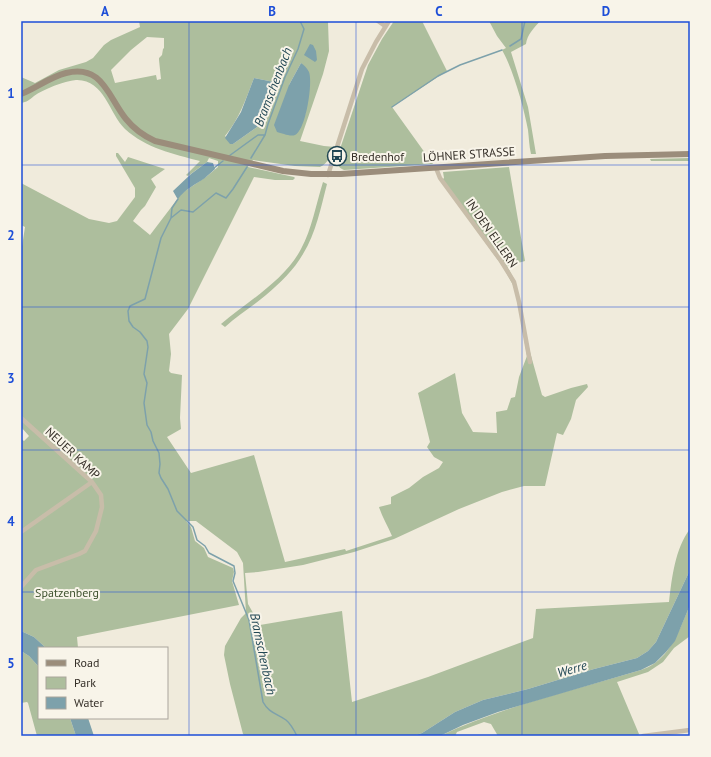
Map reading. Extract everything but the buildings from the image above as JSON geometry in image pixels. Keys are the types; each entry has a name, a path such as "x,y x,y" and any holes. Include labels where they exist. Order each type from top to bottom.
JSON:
{"main road":[{"name":"LÖHNER STRASSE","path":"21,94 64,73 87,73 104,84 126,119 146,137 164,144 283,171 328,175 605,156 690,154"}],"street":[{"path":"378,21 385,26"},
{"path":"328,175 362,69 389,21"},
{"name":"IN DEN ELLERN","path":"436,168 440,178 501,261 514,282 530,362"},
{"name":"NEUER KAMP","path":"21,418 92,482 102,495 102,507 96,530 84,550 79,554 36,570 21,587"},
{"path":"21,532 92,482"},
{"path":"643,736 690,730"}],"green space":[{"name":"Spatzenberg","path":"139,21 330,21 328,22 329,51 323,74 300,141 335,147 331,156 323,166 320,167 295,166 253,160 248,167 295,178 293,180 275,180 254,177 188,309 169,334 171,354 169,371 171,373 182,375 180,418 181,429 167,437 191,473 254,455 285,562 345,549 346,551 392,536 379,507 391,504 391,497 409,488 423,477 439,468 443,462 434,457 427,447 430,442 418,393 455,373 462,413 473,432 497,433 496,412 507,410 511,398 515,397 519,377 527,356 517,298 513,285 503,267 441,181 444,178 443,172 509,167 525,261 507,266 514,279 530,352 542,395 545,397 587,384 588,387 576,400 571,419 563,435 557,433 545,486 524,486 502,492 459,509 394,539 354,552 303,565 245,573 248,604 260,625 342,611 352,702 428,677 533,638 536,609 669,602 675,564 681,545 690,529 690,570 656,642 648,651 637,658 528,689 483,700 455,712 422,733 413,736 245,736 243,734 230,684 224,655 225,646 241,618 246,613 243,563 237,552 196,521 186,521 191,527 195,541 204,548 208,557 233,568 234,572 232,581 239,605 77,637 78,647 45,647 34,637 21,631 21,439 24,441 29,436 21,427 21,253 25,227 21,225 21,183 89,219 109,223 117,221 135,197 135,188 116,156 116,153 118,153 125,162 128,157 165,169 151,179 156,187 145,206 133,221 150,235 182,193 218,167 218,161 209,158 207,162 188,176 186,175 200,161 160,150 133,136 119,122 100,91 85,81 76,80 60,84 38,93 28,101 21,103 21,77 35,83 59,70 86,62 93,58 104,45 111,40 140,27","holes":["147,37 164,38 164,48 162,55 159,58 161,79 157,80 156,75 115,83 111,70 131,50","301,63 310,82 305,115 289,85","254,78 274,82 263,119 257,127 233,144 225,136 238,116"]},
{"path":"394,21 422,21 447,71 392,107 433,164 344,170 338,165 337,158 368,65"},
{"path":"489,21 540,21 529,35 526,44 511,52 528,107 536,154 531,154 528,130 521,100 510,67 502,50 506,48 497,36"},
{"path":"690,158 690,161 651,161 650,159"},
{"path":"323,182 327,184 318,220 308,246 299,260 291,271 276,286 225,327 221,324 276,281 294,260 308,233"},
{"path":"690,605 690,636 674,648 663,662 648,672 617,682 639,734 638,736 498,736 491,724 484,722 457,732 455,736 440,736 464,725 514,707 641,670 650,666 662,657 672,644"},
{"path":"21,651 29,656 38,666 38,719 70,719 76,736 37,736 28,703 21,703"}],"water":[{"path":"310,44 313,45 316,51 317,60 315,62 304,55"},
{"path":"301,63 309,72 310,77 308,105 299,131 295,135 288,135 277,132 274,125 289,85"},
{"path":"254,78 274,82 263,119 257,127 233,144 230,144 225,138 241,112"},
{"path":"207,162 213,163 215,169 187,190 178,199 173,191 191,174"},
{"path":"690,570 690,605 675,641 655,663 641,670 498,712 463,725 440,736 413,736 422,733 455,712 483,700 528,689 637,658 648,651 656,642"},
{"path":"21,631 34,637 45,647 38,647 38,666 29,656 21,651"},
{"path":"70,719 88,719 94,736 76,736"}],"waterway":[{"name":"Bramschenbach","path":"251,158 265,135 285,77 298,49 304,29 300,21"},
{"path":"510,46 521,39 525,21"},
{"path":"392,107 438,76 460,65 502,50"},
{"path":"229,156 258,135 265,135"},
{"path":"214,168 223,161"},
{"name":"Bramschenbach","path":"247,167 226,198 216,193 193,212 181,210 171,218 161,238 145,299 130,306 128,311 129,321 147,341 148,347 144,374 147,383 144,403 147,425 159,453 159,473 168,489 177,511 193,527 197,540 205,546 209,553 234,566 235,573 233,581 249,620 263,702 270,711 288,722 297,736"},
{"path":"171,218 172,208 178,199"}],"place":[{"name":"Bredenhof","path":"337,156"}],"water label":[{"name":"Werre","path":"572,669"}]}
